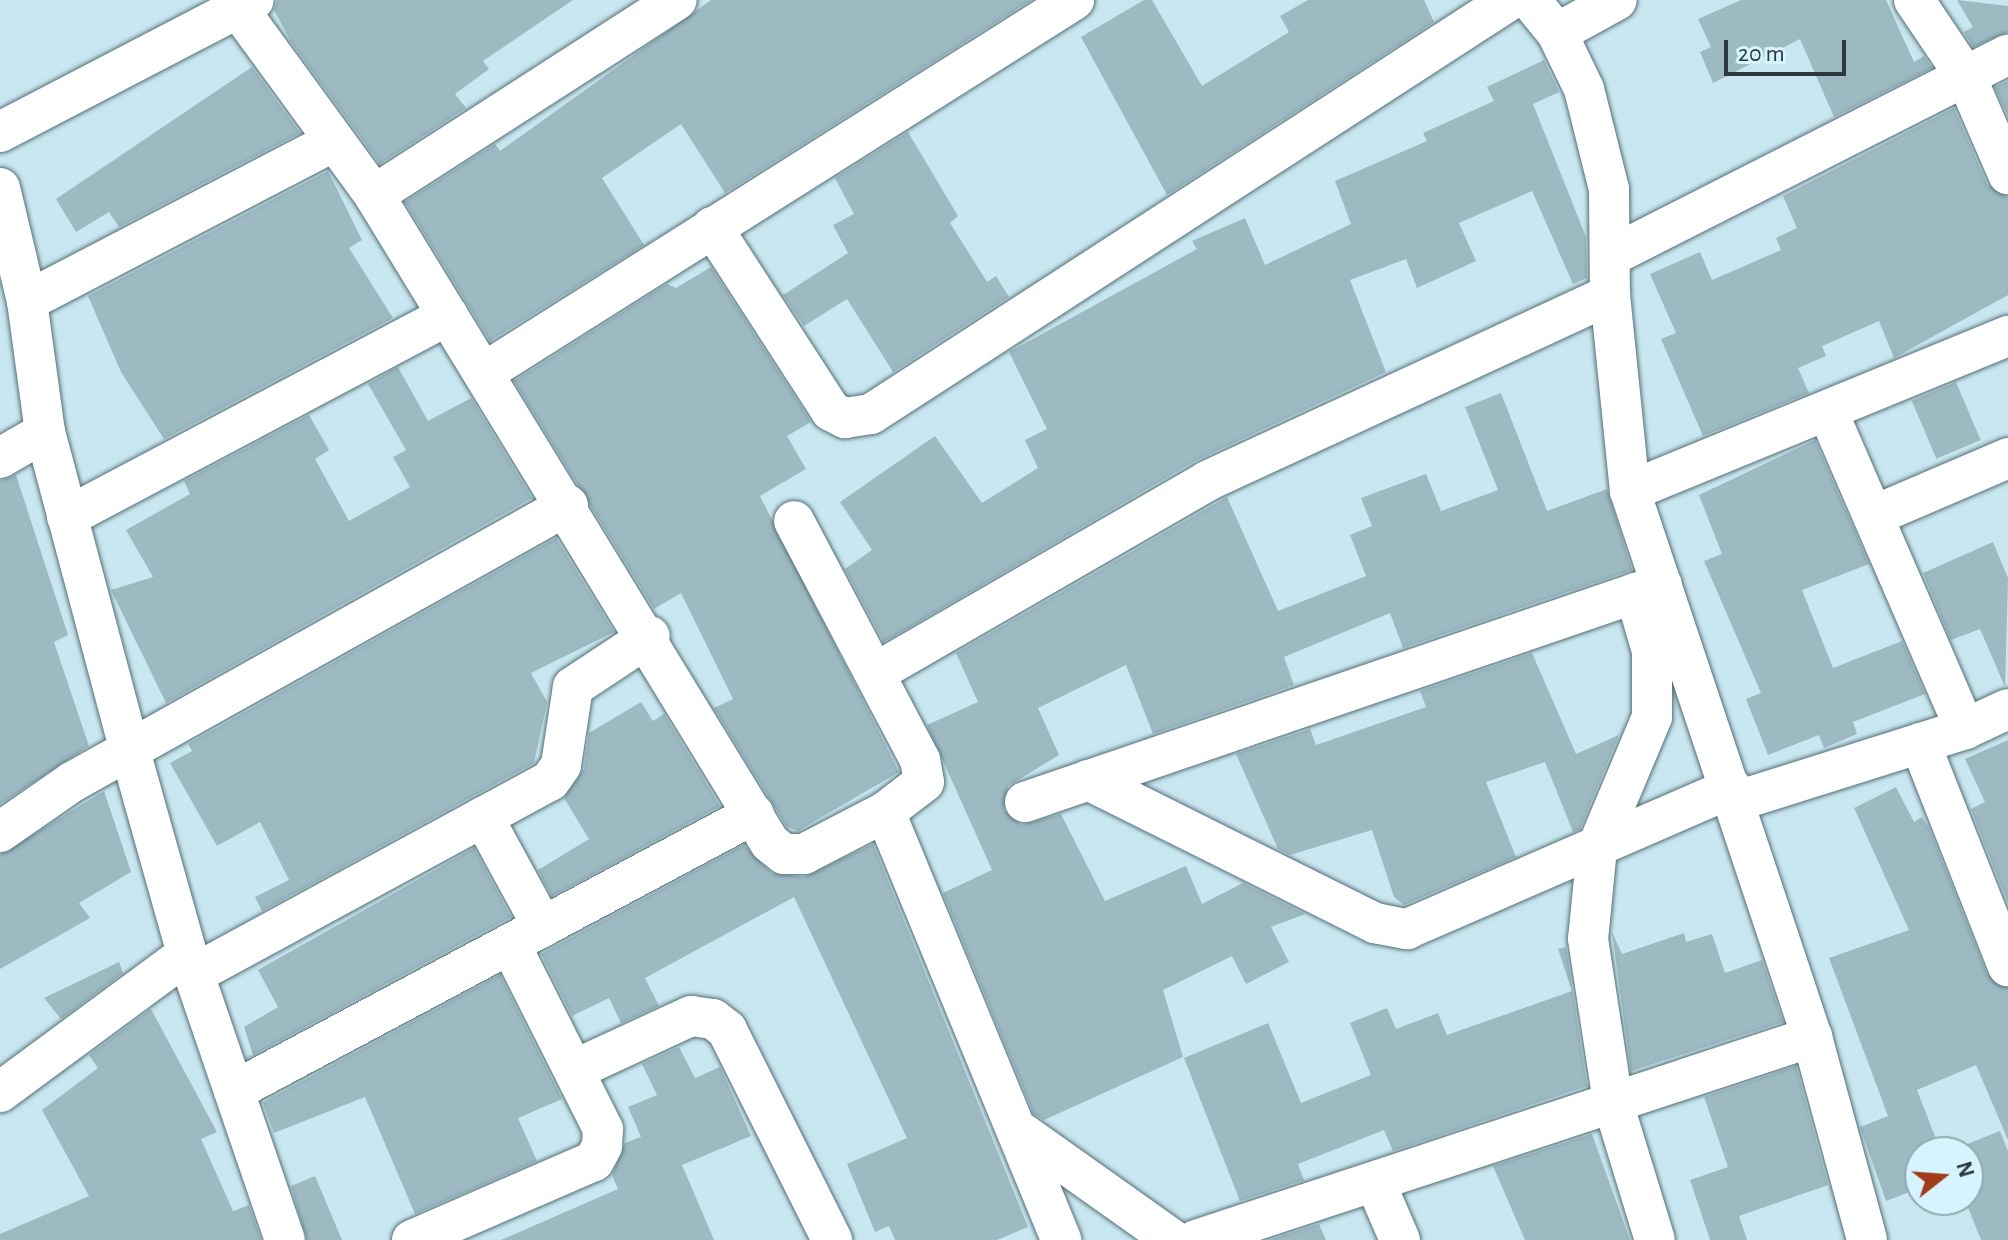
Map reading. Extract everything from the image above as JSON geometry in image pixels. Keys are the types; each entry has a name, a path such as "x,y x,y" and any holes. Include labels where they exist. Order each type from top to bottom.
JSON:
{"street":[{"path":"374,195 677,0"},
{"path":"485,372 1074,0"},
{"path":"712,227 831,411 845,418 871,414 1510,0"},
{"path":"1530,0 1557,33 1584,89 1609,189 1610,275 1630,491 1648,589 1652,717 1597,848 1588,939 1613,1103 1655,1240"},
{"path":"1557,33 1617,0"},
{"path":"1914,0 1966,77 2008,174"},
{"path":"0,132 242,3 333,142 374,195 650,636 770,843 784,854 804,854 885,812 924,782 920,760 794,521"},
{"path":"875,673 1207,481 1610,275 2008,55"},
{"path":"27,301 333,142"},
{"path":"0,188 27,301 45,432 130,751 190,964 285,1240"},
{"path":"67,517 448,315"},
{"path":"1630,491 1828,413 2008,336"},
{"path":"1828,413 1965,729"},
{"path":"0,458 45,432"},
{"path":"1873,516 2008,458"},
{"path":"0,832 130,751 568,505"},
{"path":"1025,802 1648,589"},
{"path":"1648,589 1735,794 1812,1037 1867,1240"},
{"path":"0,1092 190,964 550,781 561,765 573,687 650,636"},
{"path":"1088,780 1375,923 1407,929 1597,848 1735,794 1965,729 2008,709"},
{"path":"1920,743 2008,966"},
{"path":"885,812 1022,1133 1051,1237"},
{"path":"234,1091 754,814"},
{"path":"412,1240 594,1161 603,1129 574,1070 483,817"},
{"path":"574,1070 691,1016 713,1019 727,1030 832,1240"},
{"path":"1196,1240 1387,1220 1613,1103 1812,1037"},
{"path":"1022,1133 1173,1240"}],"building":[{"path":"277,0 573,0 483,61 489,69 455,94 466,108 380,164 291,42 274,10"},
{"path":"711,0 1031,0 725,193 681,124 602,178 644,245 490,341 405,202 495,144 500,151"},
{"path":"1144,0 1152,0 1202,86 1289,32 1280,16 1308,0 1424,0 1434,22 1167,195 1081,37"},
{"path":"1741,0 1886,0 1914,62 1924,56 1932,68 1834,117 1800,39 1713,83 1700,52 1711,47 1698,19"},
{"path":"1957,0 2008,6 2008,32 1973,47 1964,32 1973,27"},
{"path":"1544,60 1559,92 1533,104 1586,237 1587,278 1573,284 1532,191 1459,223 1476,261 1417,288 1406,259 1350,280 1386,372 1195,461 884,642 845,569 872,550 840,502 935,436 982,503 1038,468 1025,440 1047,429 1009,352 1197,249 1192,241 1245,218 1265,265 1351,224 1335,181 1427,141 1423,133 1494,101 1487,87"},
{"path":"252,67 300,133 119,227 109,212 76,232 56,199"},
{"path":"2008,81 2008,116 1995,87"},
{"path":"1954,108 1987,184 2008,197 2008,295 1894,358 1879,321 1822,346 1826,356 1798,368 1809,393 1703,436 1661,339 1676,333 1650,274 1700,252 1712,280 1781,250 1776,238 1797,228 1783,196"},
{"path":"908,132 958,216 950,223 987,282 996,276 1009,297 893,372 847,299 804,326 783,295 848,253 833,225 854,214 835,178"},
{"path":"328,171 362,240 349,248 393,318 164,439 121,372 88,296"},
{"path":"711,267 811,422 787,436 806,469 760,496 899,772 798,831 787,827 714,708 733,699 681,593 654,609 514,381 667,284 676,288"},
{"path":"398,367 428,421 471,398 532,498 166,703 111,590 153,577 126,530 190,494 184,481 309,415 329,450 315,459 349,521 410,487 393,457 406,450 368,384"},
{"path":"1956,382 1981,440 1936,459 1912,401"},
{"path":"1501,393 1547,511 1607,489 1632,570 1403,648 1390,613 1284,657 1294,685 1153,734 1126,665 1038,708 1059,755 1008,786 1004,810 1021,825 1061,814 1105,901 1186,866 1202,904 1243,883 1305,914 1271,927 1289,962 1246,984 1232,956 1163,990 1183,1057 1044,1120 1034,1114 943,893 992,870 927,725 978,702 956,653 1227,497 1278,611 1366,576 1350,535 1372,526 1361,498 1426,474 1441,511 1498,490 1465,407"},
{"path":"1815,440 1869,564 1802,590 1833,668 1902,641 1925,694 1853,722 1857,734 1824,748 1819,735 1768,755 1746,699 1761,693 1704,561 1722,554 1699,495"},
{"path":"16,475 68,635 54,642 89,746 0,804 0,481"},
{"path":"556,538 614,632 531,673 547,702 534,763 262,911 255,897 289,880 260,822 217,846 170,763 192,751 188,744"},
{"path":"1993,542 2008,578 2005,687 1980,629 1951,640 1923,573"},
{"path":"1532,653 1576,754 1619,735 1580,829 1573,832 1545,762 1486,782 1516,857 1404,905 1394,897 1372,830 1290,855 1278,849 1236,754 1310,729 1316,745 1328,741 1426,707 1420,691"},
{"path":"641,702 653,721 664,714 720,806 552,896 538,870 589,839 564,798 584,769 589,733"},
{"path":"2008,740 2008,903 1971,809 1985,802 1965,759"},
{"path":"1896,787 1914,822 1922,817 1987,974 2008,988 2008,1140 1976,1065 1917,1090 1935,1136 1904,1136 1904,1194 1886,1201 1860,1127 1888,1116 1829,958 1909,930 1854,808"},
{"path":"104,791 131,872 79,903 90,918 0,969 0,855"},
{"path":"873,844 1028,1227 997,1240 895,1240 889,1226 875,1232 847,1164 907,1138 794,897 645,978 659,1006 621,1023 609,998 572,1016 541,954 744,845 771,873 804,877"},
{"path":"474,848 511,917 253,1055 244,1027 278,1007 258,970"},
{"path":"1612,932 1622,954 1684,933 1686,942 1712,934 1725,973 1762,960 1783,1022 1631,1071"},
{"path":"1566,947 1587,1086 1393,1151 1384,1130 1298,1164 1304,1180 1240,1201 1184,1058 1268,1023 1301,1103 1371,1075 1350,1023 1387,1008 1396,1029 1438,1013 1447,1035 1572,991 1558,949"},
{"path":"119,962 123,973 61,1019 44,998"},
{"path":"500,975 562,1099 518,1118 537,1161 415,1214 365,1097 274,1133 263,1103"},
{"path":"151,1009 217,1132 201,1139 233,1211 221,1216 249,1205 261,1240 0,1240 0,1234 89,1196 42,1110 98,1068 89,1055"},
{"path":"679,1047 695,1078 720,1067 751,1136 682,1165 714,1240 501,1240 618,1189 612,1175 625,1143 641,1137 628,1107 657,1095 642,1064"},
{"path":"1796,1066 1828,1185 1739,1216 1747,1240 1710,1240 1690,1180 1728,1167 1704,1097"},
{"path":"2000,1131 2008,1151 2008,1240 1981,1240 1971,1216 1984,1216 1984,1137"},
{"path":"1592,1134 1630,1240 1525,1240 1493,1166"},
{"path":"315,1176 342,1240 307,1240 291,1186"},
{"path":"1319,1224 1326,1240 1269,1240"}]}
